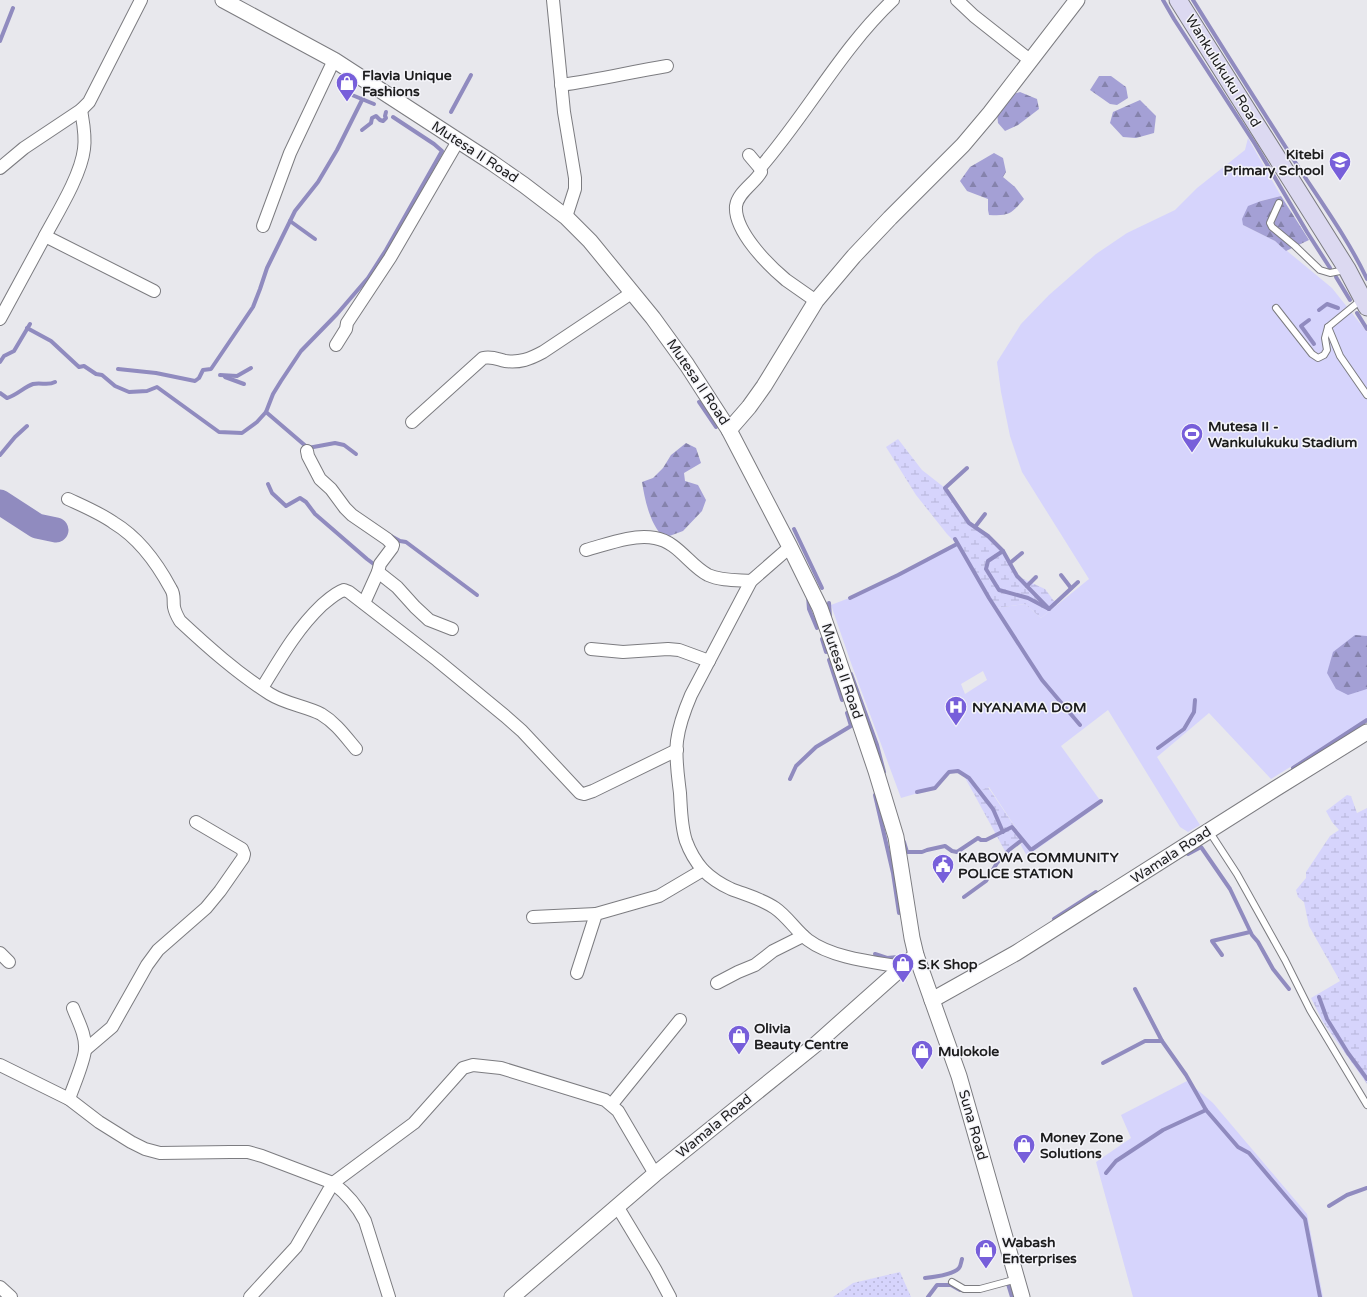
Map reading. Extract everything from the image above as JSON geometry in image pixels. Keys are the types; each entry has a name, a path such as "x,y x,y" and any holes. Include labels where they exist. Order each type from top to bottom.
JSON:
{"main road":[{"name":"Wankulukuku Road","path":"1178,0 1347,269 1365,303"}],"street":[{"path":"0,168 24,148 81,110 89,102 141,0"},
{"path":"553,0 561,85 575,178 575,189 566,217"},
{"path":"816,300 787,281 763,258 742,229 737,217 736,205 741,195 761,172 760,168 780,144 849,49 893,0"},
{"path":"957,0 974,16 1031,61"},
{"path":"729,430 749,407 764,386 816,300 854,256 890,218 963,145 1031,61 1077,0"},
{"name":"Mutesa II Road","path":"227,1 334,60 491,162 566,217 590,241 632,292 687,365 729,430 812,590 827,628 885,798 896,837 916,955"},
{"path":"262,226 290,153 334,60"},
{"path":"561,85 597,80 667,66"},
{"path":"0,319 45,236 75,178 81,163 84,149 84,134 81,110"},
{"path":"336,345 346,329 348,322 390,258 458,141"},
{"path":"749,155 760,168"},
{"path":"45,236 154,291"},
{"path":"412,422 483,358 494,357 504,361 517,362 529,360 632,292"},
{"path":"307,451 320,479 331,489 345,508 352,515 387,538 393,545 380,564 364,603"},
{"path":"68,499 116,523 137,542 155,563 172,589 176,614 180,621 215,653 238,672 279,699 311,710 325,717 336,725 356,749"},
{"path":"586,550 634,538 655,538 670,543 708,575 751,581"},
{"path":"790,547 751,581 691,694 679,730 677,750 683,826 686,840 697,863 702,870 713,879 777,909 803,936 815,945 850,958 902,967"},
{"path":"378,572 397,587 429,620 452,629"},
{"path":"262,688 302,626 309,618 334,595 339,592 347,591 437,660 505,716 522,731 580,793 584,794 593,791 677,750"},
{"path":"591,649 623,652 668,649 679,650 709,661"},
{"name":"Wamala Road","path":"932,1000 1016,953 1209,830 1367,732"},
{"path":"85,1050 112,1027 147,965 158,950 206,908 243,858 244,854 242,849 196,822"},
{"path":"533,917 596,914 669,892 702,870"},
{"path":"577,973 596,914"},
{"path":"717,983 755,964 773,951 803,936"},
{"path":"0,953 9,962"},
{"name":"Wamala Road","path":"512,1297 655,1174 800,1057 916,955"},
{"name":"Suna Road","path":"916,955 959,1076 1022,1297"},
{"path":"69,1099 85,1050 83,1034 72,1008"},
{"path":"612,1104 680,1020"},
{"path":"0,1065 69,1099 100,1122 131,1142 145,1149 160,1153 248,1152 333,1183 348,1195 365,1221 389,1297"},
{"path":"250,1297 296,1247 333,1183 414,1124 463,1068 473,1065 501,1068 605,1100 612,1104 618,1111 655,1174"},
{"path":"617,1206 670,1297"},
{"path":"0,1288 11,1297"}],"lane":[{"path":"1279,203 1270,222 1272,226 1320,270 1330,273 1347,269"},
{"path":"1276,308 1312,354 1318,358 1324,355 1327,350 1325,338 1328,327 1365,303"},
{"path":"1328,327 1340,356 1367,395"},
{"path":"1209,830 1237,874 1310,1010 1367,1104"},
{"path":"952,1282 964,1289 980,1290 1017,1279"}],"green space":[{"path":"1099,76 1111,76 1126,87 1128,98 1117,105 1110,104 1090,90"},
{"path":"1020,92 1037,99 1039,109 1018,125 1005,131 998,123 997,113 1010,95"},
{"path":"1140,100 1156,116 1154,133 1136,138 1123,137 1110,123 1113,112"},
{"name":"Mutesa II - Wankulukuku Stadium","path":"1248,138 1281,196 1261,201 1243,225 1275,241 1332,288 1367,332 1367,719 1271,779 1209,713 1157,757 1200,825 1188,832 1180,827 1108,710 1061,746 1102,803 1027,856 1019,842 1021,845 1023,839 989,787 974,794 964,776 958,771 949,772 935,788 901,798 831,605 911,569 957,544 995,608 1025,604 1041,618 1089,579 1022,472 1010,436 1001,392 997,362 1021,324 1049,295 1096,254 1127,233 1175,210 1197,188 1245,150","holes":["983,671 987,680 965,694 961,684"]},
{"path":"994,153 1003,158 1006,172 1003,177 1015,187 1024,199 1013,211 1002,215 989,215 988,199 967,191 960,181 970,167"},
{"path":"1281,196 1309,240 1286,251 1275,241 1243,225 1242,219 1248,206"},
{"path":"898,439 922,470 945,488 969,523 988,536 1003,551 1017,576 1045,589 1057,605 1041,618 1025,604 995,608 957,544 947,534 916,495 886,447"},
{"path":"686,443 696,448 701,463 684,473 685,481 698,485 706,500 702,511 683,531 664,538 655,526 652,519 642,482 653,478 663,468 671,455"},
{"path":"1355,635 1367,636 1367,689 1348,695 1336,689 1327,673 1333,652"},
{"path":"988,787 1023,839 1006,853 974,794"},
{"path":"1347,795 1351,796 1357,813 1367,808 1367,1084 1323,1022 1311,998 1340,981 1309,926 1304,902 1298,897 1296,890 1306,878 1306,872 1330,836 1339,830 1332,822 1326,811"},
{"path":"1187,1081 1213,1103 1307,1214 1323,1297 1133,1297 1096,1162 1131,1138 1121,1115"},
{"path":"900,1272 911,1297 833,1297 853,1283"}],"waterway":[{"path":"1163,0 1255,144 1330,268"},
{"path":"1193,0 1343,235 1367,279"},
{"path":"0,41 13,8"},
{"path":"451,112 471,75"},
{"path":"352,95 374,104"},
{"path":"118,369 156,373 195,381 199,378 203,370 211,369 253,307 267,268 295,211 318,182 337,150 363,98"},
{"path":"362,130 371,123 372,118 376,116 383,121 386,118 386,112"},
{"path":"27,328 51,341 79,367 84,366 96,374 102,375 115,386 129,392 147,391 157,387 219,432 242,433 257,422 266,412 273,394 301,351 337,314 368,278 386,250 442,151 393,117"},
{"path":"290,221 315,239"},
{"path":"1336,277 1350,300"},
{"path":"1319,310 1327,304 1338,308"},
{"path":"1357,313 1367,329"},
{"path":"1309,320 1301,326 1314,344"},
{"path":"0,362 4,356 14,351 30,324"},
{"path":"220,375 237,376 251,368"},
{"path":"225,377 244,384"},
{"path":"0,393 7,398 33,384 50,384 55,382"},
{"path":"699,402 716,427"},
{"path":"266,412 308,448 335,443 344,445 356,454"},
{"path":"0,455 15,437 27,426"},
{"path":"967,468 945,488 969,523 988,536 1003,551 1017,576 1049,609"},
{"path":"268,484 272,493 286,506 300,498 306,502 315,514 375,565"},
{"path":"0,502 37,526 56,530"},
{"path":"975,527 985,514"},
{"path":"794,529 822,588"},
{"path":"389,535 400,541 406,542 477,595"},
{"path":"955,539 989,598 1042,680 1080,725"},
{"path":"850,598 957,544"},
{"path":"1003,551 988,561 986,569 999,590 1028,598 1049,609 1078,582"},
{"path":"1010,563 1022,553"},
{"path":"1061,575 1071,588"},
{"path":"1027,586 1036,577"},
{"path":"808,596 809,609 817,628"},
{"path":"829,603 830,617"},
{"path":"822,639 826,652"},
{"path":"829,660 842,700"},
{"path":"851,674 877,745 884,772"},
{"path":"1158,748 1184,729 1194,712 1195,700"},
{"path":"790,779 796,766 816,747 851,726 847,713"},
{"path":"1293,768 1367,720"},
{"path":"917,792 935,788 949,772 958,771 969,778 993,809 1003,832"},
{"path":"875,795 893,873 899,913"},
{"path":"904,842 907,852 922,852 945,846 952,851 957,852 978,838 981,840 986,840 1012,827 1031,850 1101,801"},
{"path":"964,897 986,881 997,863 1009,850 1022,840"},
{"path":"1188,854 1201,847 1230,889 1252,935 1258,942 1273,969 1289,989"},
{"path":"1054,919 1096,892"},
{"path":"1222,955 1212,941 1250,932"},
{"path":"875,954 887,958 898,957"},
{"path":"1135,989 1162,1041 1186,1075 1206,1110"},
{"path":"1319,997 1327,1019 1348,1053 1367,1079"},
{"path":"1103,1063 1145,1041 1162,1041"},
{"path":"1106,1173 1116,1161 1163,1130 1206,1110 1238,1147 1249,1153 1305,1219 1320,1297"},
{"path":"1329,1206 1347,1195 1367,1188"},
{"path":"925,1278 953,1272 959,1268 962,1259"},
{"path":"1004,1282 1008,1284 1012,1297"},
{"path":"928,1297 937,1285 951,1285 960,1290 965,1289"}],"place":[{"name":"Flavia Unique Fashions","path":"347,102"},
{"name":"Kitebi Primary School","path":"1340,182"},
{"name":"Mutesa II - Wankulukuku Stadium","path":"1192,454"},
{"name":"NYANAMA DOM","path":"956,726"},
{"name":"KABOWA COMMUNITY POLICE STATION","path":"943,884"},
{"name":"S.K Shop","path":"903,984"},
{"name":"Olivia Beauty Centre","path":"739,1056"},
{"name":"Mulokole","path":"922,1070"},
{"name":"Money Zone Solutions","path":"1024,1164"},
{"name":"Wabash Enterprises","path":"986,1270"}]}
